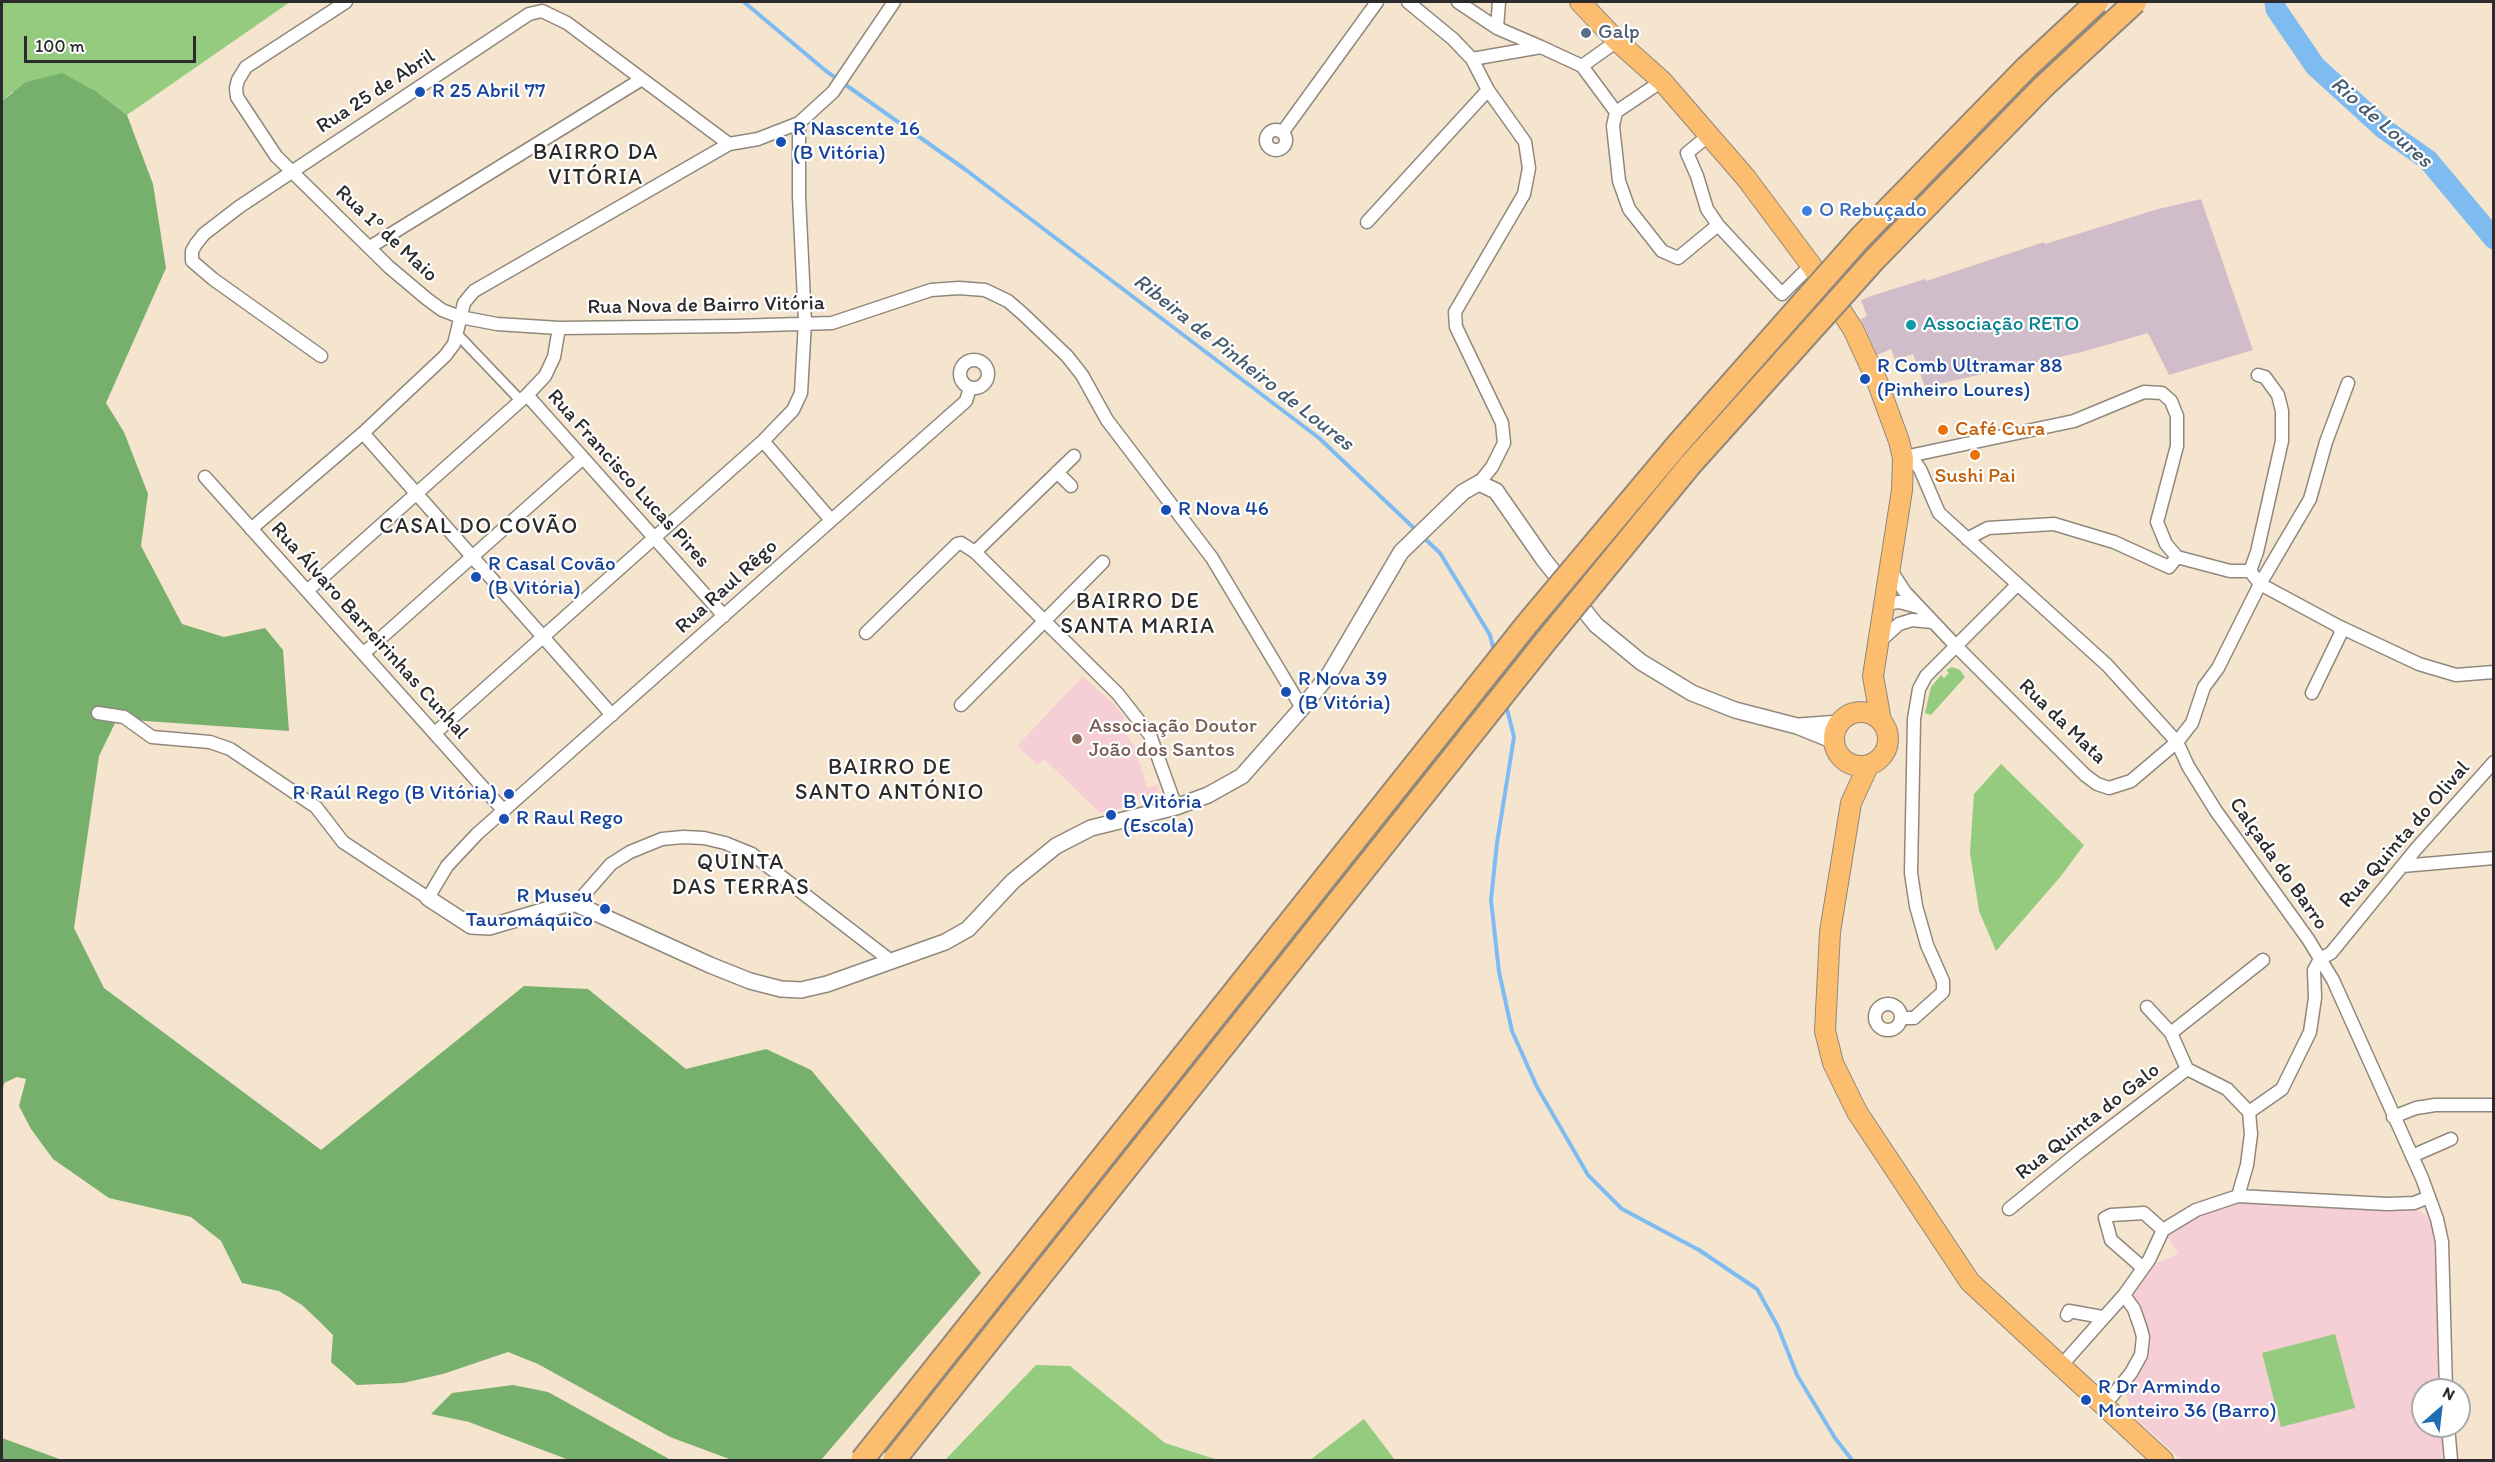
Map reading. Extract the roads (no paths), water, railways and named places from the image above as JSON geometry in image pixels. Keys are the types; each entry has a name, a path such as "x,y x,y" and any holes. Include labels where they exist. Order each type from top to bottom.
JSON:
{"highway":[{"path":"862,1461 1520,634 1670,453 1860,238 2026,68 2097,2"},
{"path":"894,1461 1545,642 1690,465 1874,260 2044,86 2135,2"}],"main road":[{"path":"1580,2 1617,41 1662,81 1746,178 1811,265 1854,329 1891,418 1903,458 1902,490 1876,645 1873,676 1881,720 1888,738 1887,747 1876,762 1858,767 1842,734"},
{"path":"1851,803 1842,734 1873,676"},
{"path":"1842,734 1873,715 1881,720"},
{"path":"1868,766 1851,803 1830,932 1826,1031 1833,1064 1857,1112 1970,1282 2163,1461"}],"street":[{"name":"Rua 1º de Maio","path":"346,2 246,67 238,80 237,97 276,156 291,171 389,267 442,310 460,317"},
{"path":"531,2 542,11 567,22 729,144"},
{"path":"251,529 363,433 445,356 454,344 464,303 474,291 729,144 758,139 799,123 833,92 894,2"},
{"path":"1282,133 1377,2"},
{"path":"98,712 124,717 152,737 210,742 230,749 316,807 343,842 471,926 489,927 563,905 576,904 750,981 781,989 801,990 826,984 945,942 968,929 1013,881 1056,846 1091,828 1176,807 1208,795 1242,776 1330,673 1408,543 1463,492 1479,483 1492,467 1504,443 1502,423 1456,327 1455,312 1524,194 1529,168 1525,142 1488,90 1472,59 1453,39 1410,2"},
{"path":"1458,2 1495,26 1581,66 1616,112"},
{"path":"1495,26 1498,2"},
{"name":"Rua 25 de Abril","path":"321,356 213,279 192,261 192,251 204,234 291,171 529,14 542,11"},
{"path":"1581,66 1617,41"},
{"path":"1472,59 1541,47"},
{"path":"370,247 642,79"},
{"path":"1662,81 1616,112 1613,126 1619,181 1629,209 1662,251 1678,258 1718,225"},
{"path":"1367,222 1488,90"},
{"path":"435,733 786,420 801,393 806,322 799,196 799,123"},
{"path":"1708,136 1687,153 1707,209 1718,225 1782,294 1811,265"},
{"name":"Rua Nova de Bairro Vitória","path":"460,317 497,324 559,328 832,323 932,290 959,288 985,290 1008,301 1067,356 1082,375 1107,420 1212,558 1302,708"},
{"path":"308,591 524,398 545,376 554,357 559,328"},
{"path":"456,333 524,398"},
{"path":"2250,571 2259,542 2282,441 2282,411 2278,395 2265,377 2258,375"},
{"name":"Rua da Mata","path":"1889,568 1905,592 1932,622 2085,775 2097,784 2109,788 2131,781 2177,742 2192,723 2204,687 2218,668 2260,584 2310,499 2326,442 2348,383"},
{"name":"Rua Raul Rêgo","path":"428,898 447,866 477,834 966,401 970,388"},
{"path":"1903,458 2074,421 2144,392 2162,393 2170,401 2177,416 2177,446 2157,522 2166,544 2177,557 2230,571 2250,571"},
{"name":"Rua Francisco Lucas Pires","path":"524,398 724,616"},
{"path":"363,433 612,715"},
{"path":"763,441 831,520"},
{"path":"975,552 1074,456"},
{"name":"Calçada do Barro","path":"1903,458 1915,462 1939,513 2106,665 2177,742 2188,766 2216,811 2333,980 2412,1156 2437,1219 2442,1242 2446,1378"},
{"path":"364,653 582,459"},
{"path":"1057,472 1071,486"},
{"name":"Rua Álvaro Barreirinhas Cunhal","path":"205,477 504,811"},
{"path":"1479,483 1496,490 1544,560 1596,625 1641,662 1692,693 1764,719 1842,734"},
{"path":"1967,539 1988,528 2054,524 2114,542 2169,567 2177,557"},
{"path":"866,633 957,544 961,543 975,552 1118,694 1150,735 1176,807"},
{"path":"961,705 1103,562"},
{"path":"2250,571 2260,584 2338,626 2419,664 2456,675 2493,672"},
{"path":"1900,1018 1914,1018 1943,992 1943,981 1927,945 1916,906 1911,873 1914,719 1919,689 1926,676 2017,585"},
{"path":"1882,609 1891,603 1899,602 1919,608"},
{"path":"1876,645 1899,624 1912,620 1932,622"},
{"path":"2313,693 2341,633 2338,626"},
{"name":"Rua Quinta do Olival","path":"2320,959 2331,953 2402,866 2493,762"},
{"path":"576,904 611,864 630,852 662,839 704,838 725,843 752,854 891,961"},
{"path":"2402,866 2493,858"},
{"path":"2238,1197 2247,1164 2251,1134 2249,1112 2283,1089 2310,1032 2315,998 2314,970 2320,959"},
{"path":"2170,1033 2263,960"},
{"path":"2147,1007 2170,1033 2187,1069"},
{"name":"Rua Quinta do Galo","path":"2009,1209 2187,1069 2227,1089 2249,1112"},
{"path":"2394,1117 2416,1108 2435,1105 2493,1105"},
{"path":"2412,1156 2451,1139"},
{"path":"2060,1367 2124,1294 2143,1268 2163,1230 2196,1210 2238,1197 2387,1204 2414,1203 2429,1197"},
{"path":"2143,1268 2111,1240 2105,1218 2111,1215 2144,1213 2163,1230"},
{"path":"2103,1407 2131,1373 2141,1355 2143,1337 2140,1326 2134,1309 2124,1294"},
{"path":"2067,1315 2069,1311 2102,1317"},
{"path":"2449,1438 2451,1461"}],"waterway":[{"name":"Ribeira de Pinheiro de Loures","path":"744,2 826,71 966,170 1319,438 1417,531"},
{"name":"Rio de Loures","path":"2275,2 2276,9 2315,66 2384,129 2428,160 2494,239"},
{"name":"Ribeira de Pinheiro de Loures","path":"1422,536 1440,553 1490,635 1494,651"},
{"name":"Ribeira de Pinheiro de Loures","path":"1506,705 1514,737 1497,843 1491,900 1499,972 1512,1031 1537,1087 1588,1175 1622,1209 1699,1250 1757,1289 1778,1327 1797,1375 1835,1438 1852,1460"}],"place":[{"name":"Galp","path":"1586,33"},
{"name":"R 25 Abril 77","path":"420,92"},
{"name":"R Nascente 16 (B Vitória)","path":"781,142"},
{"name":"O Rebuçado","path":"1807,211"},
{"name":"Associação RETO","path":"1911,325"},
{"name":"R Comb Ultramar 88 (Pinheiro Loures)","path":"1865,379"},
{"name":"Café Cura","path":"1943,430"},
{"name":"Sushi Pai","path":"1975,455"},
{"name":"R Nova 46","path":"1166,510"},
{"name":"R Casal Covão (B Vitória)","path":"476,577"},
{"name":"R Nova 39 (B Vitória)","path":"1286,692"},
{"name":"Associação Doutor João dos Santos","path":"1077,739"},
{"name":"R Raúl Rego (B Vitória)","path":"509,794"},
{"name":"B Vitória (Escola)","path":"1111,815"},
{"name":"R Raul Rego","path":"504,819"},
{"name":"R Museu Tauromáquico","path":"605,909"},
{"name":"R Dr Armindo Monteiro 36 (Barro)","path":"2086,1400"}],"district":[{"name":"BAIRRO DA VITÓRIA","path":"596,166"},
{"name":"CASAL DO COVÃO","path":"479,527"},
{"name":"BAIRRO DE SANTA MARIA","path":"1138,614"},
{"name":"BAIRRO DE SANTO ANTÓNIO","path":"890,780"},
{"name":"QUINTA DAS TERRAS","path":"741,876"}]}
